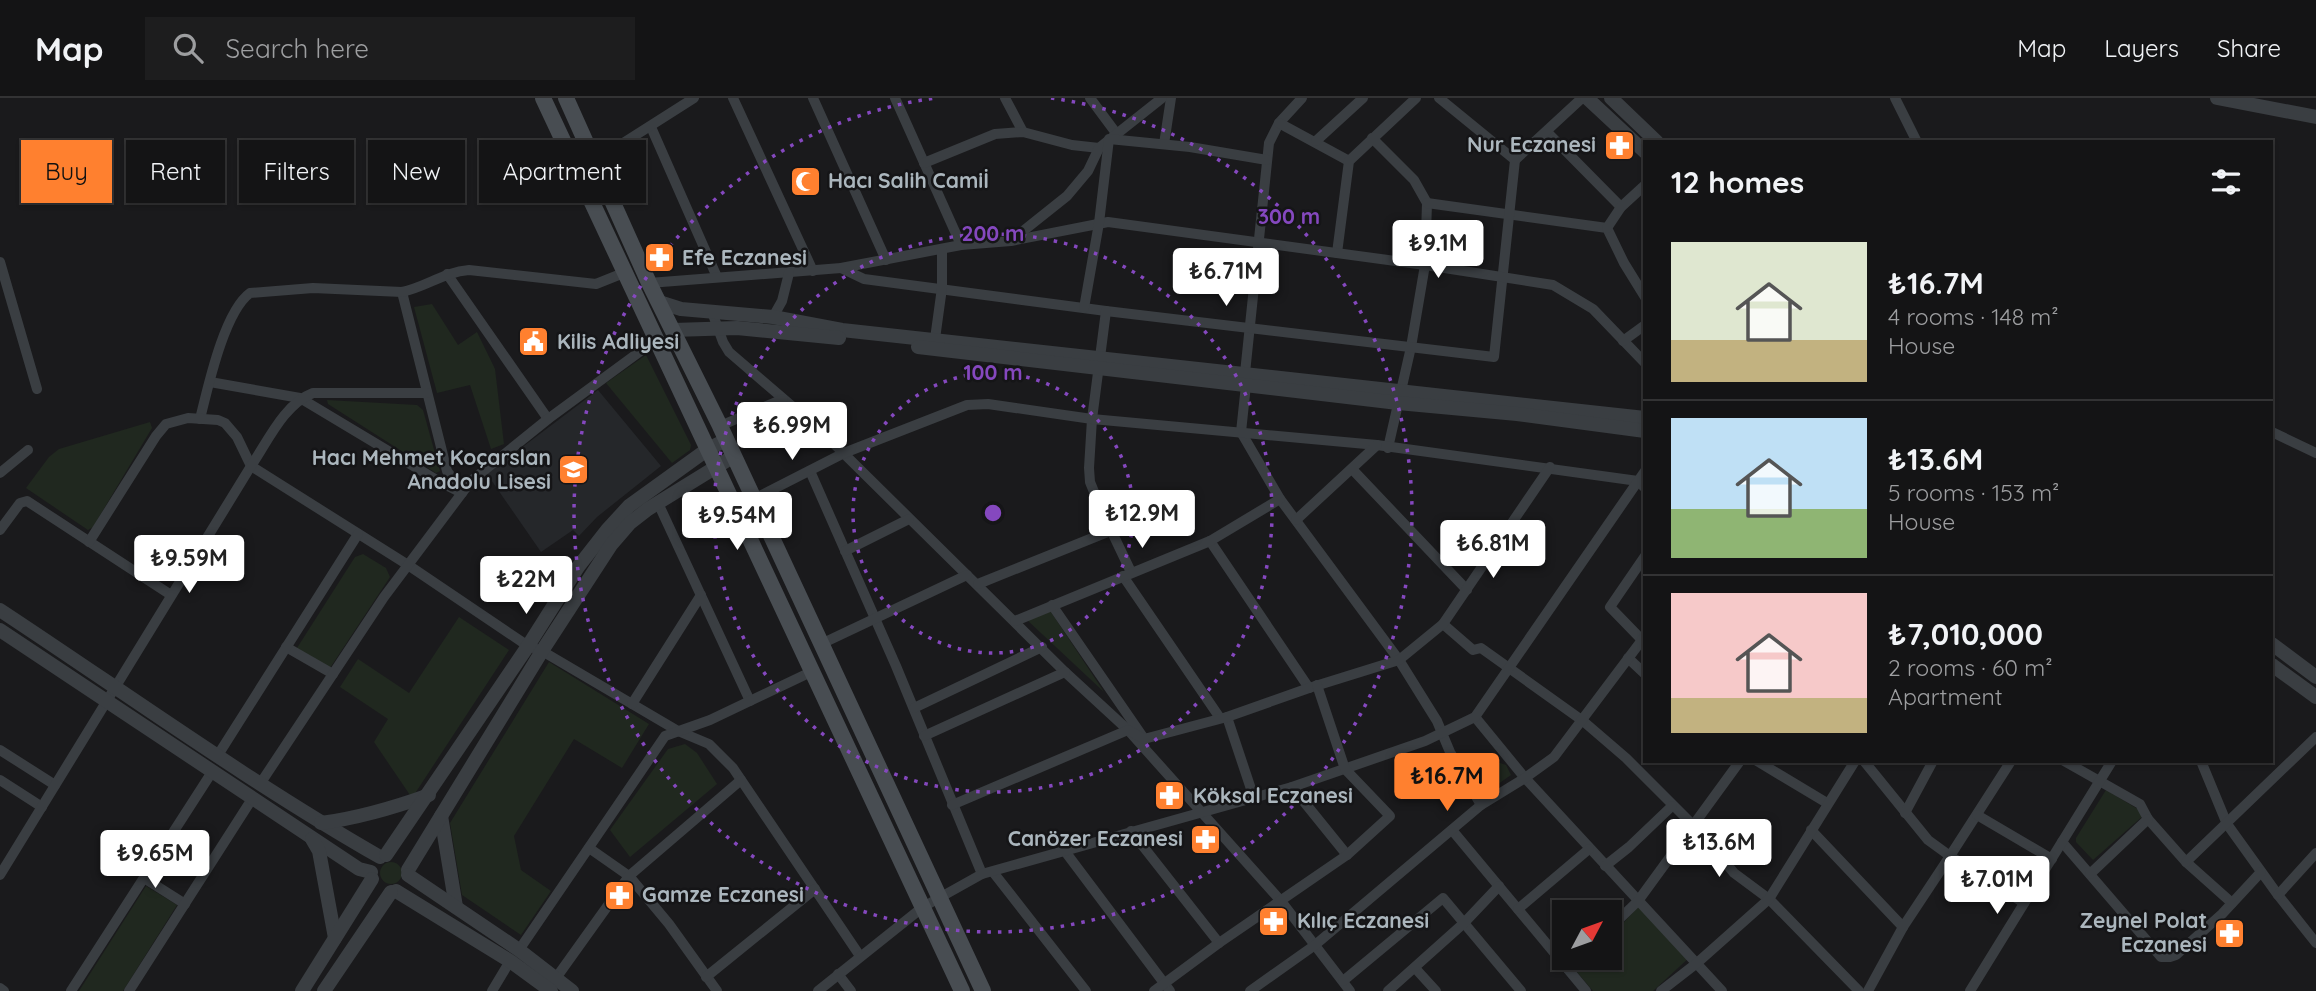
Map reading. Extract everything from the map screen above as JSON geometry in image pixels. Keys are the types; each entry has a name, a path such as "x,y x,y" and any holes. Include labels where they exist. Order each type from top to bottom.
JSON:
{"main road":[{"path":"543,98 962,991"},
{"path":"566,98 585,140"},
{"path":"613,203 649,284 734,456 983,991"}],"street":[{"path":"630,140 694,98"},
{"path":"733,98 813,271"},
{"path":"813,98 886,260"},
{"path":"894,98 961,245"},
{"path":"1005,98 1023,132"},
{"path":"1084,308 1113,136 1090,98"},
{"path":"1011,241 1067,196 1088,172 1099,148 1162,98"},
{"path":"1164,144 1171,98"},
{"path":"1302,98 1279,123 1269,144 1262,191 1260,242 1241,432 1280,499 1399,660 1437,721 1441,735 1481,805"},
{"path":"1316,141 1363,98"},
{"path":"1337,253 1349,161 1416,98"},
{"path":"1439,98 1515,160"},
{"path":"841,268 864,279 1494,357 1515,160 1584,98 1643,150"},
{"path":"1611,98 1655,140"},
{"path":"1895,98 1916,140"},
{"path":"2217,98 2316,117"},
{"path":"1279,123 1349,161"},
{"path":"651,127 717,277"},
{"path":"924,163 995,134 1023,132 1072,145 1099,148"},
{"path":"1547,132 1621,207"},
{"path":"1113,136 1267,160"},
{"path":"1296,520 1353,469 1383,447 1400,398 1411,347 1424,265 1427,203 1414,180 1372,138"},
{"path":"1607,228 1621,207 1643,187"},
{"path":"1427,203 1607,228"},
{"path":"649,284 841,268 961,245 1011,241 1108,222 1553,285 1593,309 1643,361"},
{"path":"1607,228 1643,293"},
{"path":"934,344 942,288 942,250"},
{"path":"0,262 37,390"},
{"path":"200,419 225,332 244,297 250,293 313,288 402,292 416,289 447,274 470,270 596,284 626,272"},
{"path":"773,317 782,301 789,273"},
{"path":"447,274 548,419"},
{"path":"402,292 447,471 462,493"},
{"path":"659,302 681,309 773,317 934,344"},
{"path":"1106,311 1092,419 1090,482 1127,574 1224,717 1254,798"},
{"path":"712,312 729,352 844,453 1065,672 1128,730 1281,901 1347,986 1443,898 1521,991"},
{"path":"1623,341 1643,326"},
{"path":"673,330 718,328 785,331 934,344 1245,379 1643,431"},
{"path":"260,784 408,565 471,481 548,419 657,339"},
{"path":"210,382 300,398 462,493"},
{"path":"0,875 251,466 290,409 300,398 328,391 427,393"},
{"path":"1400,398 1643,418"},
{"path":"324,991 393,892 406,883 408,873 578,567 629,506 709,449 723,433 783,399"},
{"path":"754,499 844,453 967,405 988,404 1092,419 1241,432 1550,467 1642,484 1475,717 1441,735 1292,787 988,873 923,907 818,991"},
{"path":"89,542 166,424 188,418 225,423 237,437 251,466 535,648 678,731 709,744 741,780 860,956"},
{"path":"2273,432 2316,453"},
{"path":"0,473 28,450"},
{"path":"302,991 371,876 372,866 383,856 429,795 611,545 631,523 658,503 734,456"},
{"path":"1128,730 1144,739 1224,717 1399,660 1443,624 1550,467"},
{"path":"1353,469 1467,590"},
{"path":"810,471 914,708 952,805 988,873 1086,991"},
{"path":"1015,621 1210,541 1280,499"},
{"path":"0,530 20,503 27,501 171,596"},
{"path":"658,503 750,701"},
{"path":"845,551 909,519"},
{"path":"978,584 1110,531"},
{"path":"218,755 358,534"},
{"path":"1154,991 1167,987 1219,943 1347,855 1390,816 1345,769 1313,686 1210,541"},
{"path":"1250,991 1315,946 1481,805 1554,757 1643,638 1610,607 1643,558"},
{"path":"821,644 967,575"},
{"path":"632,704 701,595"},
{"path":"1052,605 1144,739"},
{"path":"0,610 321,823 383,856 398,856 404,860 408,873 456,907 554,985 572,991"},
{"path":"1443,624 1473,650 1481,648 1583,720 1626,758 1734,873 1769,899 1859,991"},
{"path":"0,629 371,876 379,889 393,892 514,955"},
{"path":"2273,645 2316,677"},
{"path":"914,708 1042,647"},
{"path":"286,648 333,674"},
{"path":"1628,658 1643,672"},
{"path":"2273,666 2316,696"},
{"path":"492,991 665,736 710,720 813,671"},
{"path":"924,736 1065,672"},
{"path":"1475,717 1589,849 1722,991"},
{"path":"952,805 1128,730"},
{"path":"2186,862 2316,737"},
{"path":"0,750 55,785"},
{"path":"1622,916 1638,901 1692,829 1736,763"},
{"path":"1759,763 1827,803"},
{"path":"1661,991 1769,899 1854,763"},
{"path":"1866,763 1928,840 2024,903"},
{"path":"1905,813 1932,763"},
{"path":"1868,991 1903,927 2010,763"},
{"path":"2068,763 2140,804 2148,819 2186,862 2232,903"},
{"path":"1970,991 2111,763"},
{"path":"2202,763 2227,824 2316,943"},
{"path":"71,991 212,772"},
{"path":"0,780 42,807"},
{"path":"554,985 629,876 741,780"},
{"path":"1292,787 1347,855"},
{"path":"321,823 373,813 429,795"},
{"path":"129,991 252,799"},
{"path":"1605,866 1672,806"},
{"path":"1977,815 2052,859"},
{"path":"441,816 456,907"},
{"path":"2090,874 2148,819"},
{"path":"1452,830 1552,950"},
{"path":"1811,830 1903,927"},
{"path":"1131,831 1219,943"},
{"path":"306,833 316,843 319,851 335,938"},
{"path":"2062,842 2161,957 2165,958 2176,955 2261,872"},
{"path":"589,848 629,876 669,924 717,991"},
{"path":"1518,909 1589,849"},
{"path":"1064,850 1167,987"},
{"path":"2278,895 2316,853"},
{"path":"144,878 185,904"},
{"path":"1388,991 1464,923 1499,886"},
{"path":"706,977 815,889"},
{"path":"1415,968 1436,991"},
{"path":"1568,970 1587,991"},
{"path":"838,974 851,991"}],"shaded area":[{"path":"432,304 458,345 477,332 495,369 504,444 491,449 470,385 437,393 414,307"},
{"path":"646,355 691,445 690,450 672,463 606,383"},
{"name":"Hacı Mehmet Koçarslan Anadolu Lisesi","path":"598,390 661,466 597,517 579,536 573,530 541,552 487,474"},
{"path":"327,400 417,405 423,410 440,471 436,473 328,404"},
{"path":"150,422 152,428 93,527 88,530 26,488 49,457 59,449"},
{"path":"363,554 386,568 390,577 330,668 297,648 355,557"},
{"path":"1049,609 1104,692 1026,619"},
{"path":"459,617 509,650 412,798 374,742 388,719 340,687 358,659 409,693"},
{"path":"549,662 649,724 622,768 574,739 514,836 521,870 551,891 521,935 462,895 450,823"},
{"path":"685,744 697,753 717,784 630,857 610,830 668,749"},
{"path":"1454,755 1506,765 1511,775 1481,796"},
{"path":"2106,790 2144,815 2093,860 2076,842 2076,838"},
{"path":"391,862 399,865 402,873 399,881 391,884 383,881 380,873 383,865"},
{"path":"146,886 177,905 123,991 79,991"},
{"path":"1643,902 1692,955 1653,991 1593,991 1577,972 1622,970 1622,924"}],"place":[{"name":"Nur Eczanesi","path":"1619,145"},
{"name":"Hacı Salih Camiİ","path":"805,181"},
{"name":"Efe Eczanesi","path":"659,258"},
{"name":"Kilis Adliyesi","path":"534,342"},
{"name":"Hacı Mehmet Koçarslan Anadolu Lisesi","path":"574,470"},
{"name":"Köksal Eczanesi","path":"1170,796"},
{"name":"Canözer Eczanesi","path":"1206,839"},
{"name":"Gamze Eczanesi","path":"619,895"},
{"name":"Kılıç Eczanesi","path":"1274,921"},
{"name":"Zeynel Polat Eczanesi","path":"2230,933"}]}
